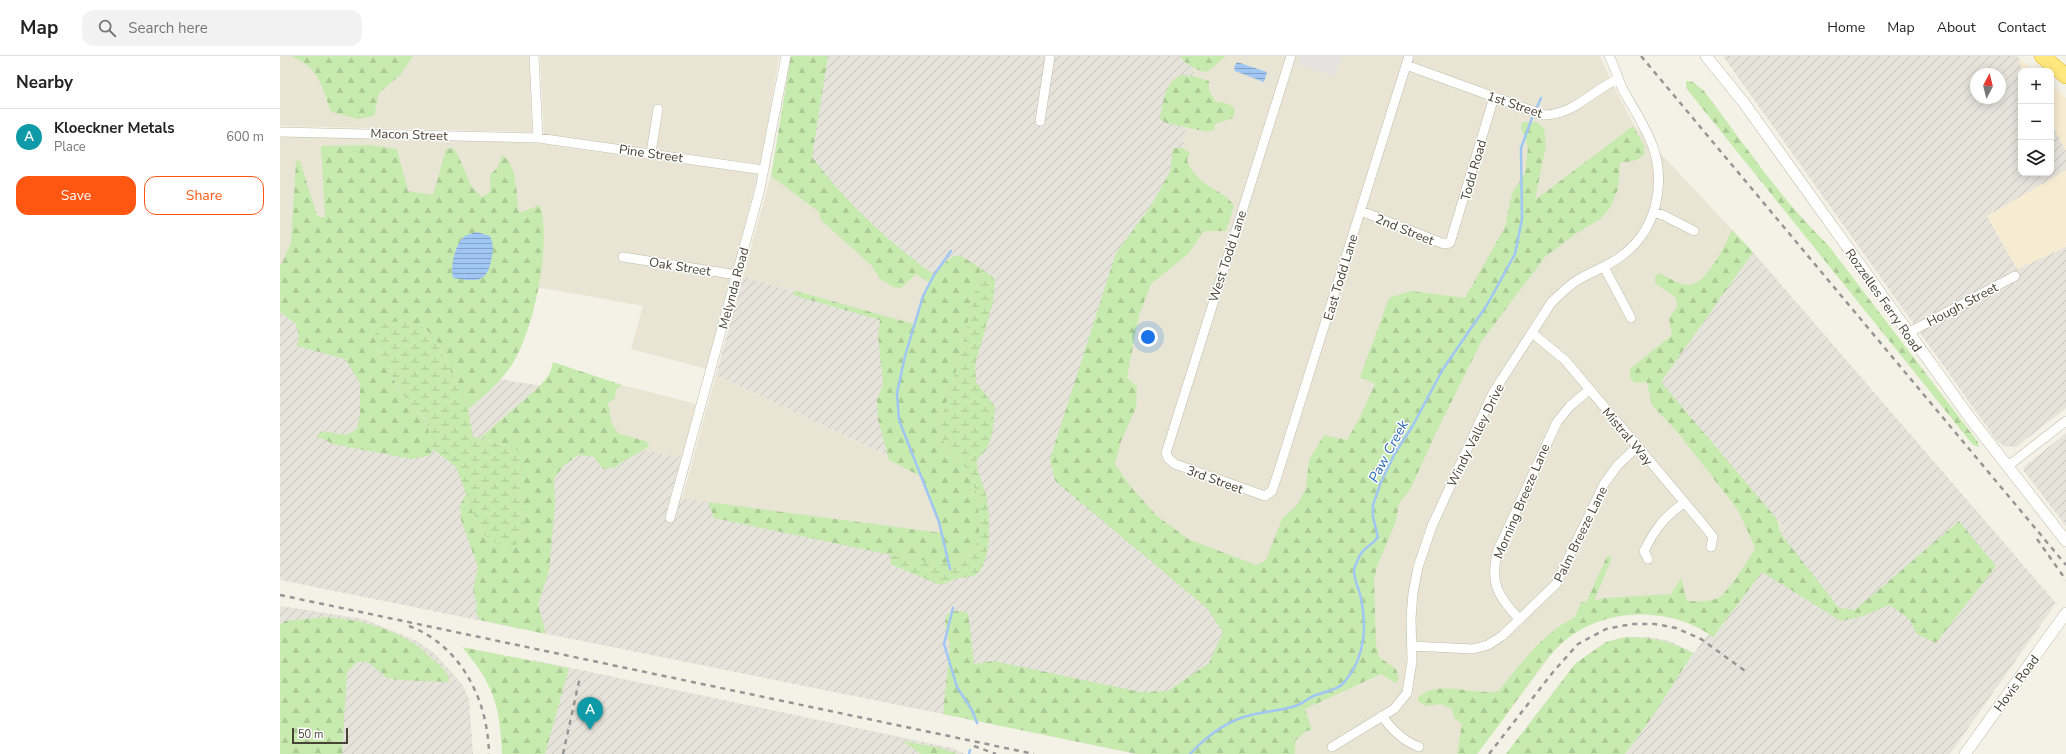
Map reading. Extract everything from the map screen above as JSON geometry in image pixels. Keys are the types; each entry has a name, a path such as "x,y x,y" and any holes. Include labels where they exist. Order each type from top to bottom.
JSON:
{"highway":[{"path":"2042,56 2066,76"}],"street":[{"path":"534,56 538,138"},
{"name":"Melynda Road","path":"670,518 737,275 764,170 786,56"},
{"path":"1040,121 1050,56"},
{"name":"West Todd Lane","path":"1166,456 1166,448 1291,56"},
{"name":"East Todd Lane","path":"1267,496 1272,491 1279,470 1409,56"},
{"name":"Windy Valley Drive","path":"1332,747 1394,709 1407,692 1411,674 1413,593 1418,567 1432,526 1481,416 1501,381 1544,313 1562,292 1576,281 1604,267 1635,245 1642,236 1654,212 1658,184 1656,158 1652,145 1618,79 1609,56"},
{"name":"Rozzelles Ferry Road","path":"1706,56 1744,103 1970,418 2066,541"},
{"name":"1st Street","path":"1406,65 1536,113 1555,115 1576,106 1602,86 1618,79"},
{"name":"Todd Road","path":"1450,243 1494,97"},
{"path":"651,153 658,109"},
{"name":"Macon Street","path":"280,132 538,138"},
{"name":"Pine Street","path":"538,138 764,170"},
{"name":"2nd Street","path":"1361,211 1444,244 1450,243"},
{"path":"1654,212 1694,231"},
{"name":"Oak Street","path":"623,257 737,275"},
{"path":"1604,267 1631,318"},
{"name":"Hough Street","path":"1908,333 2015,276"},
{"name":"Mistral Way","path":"1532,333 1565,360 1636,447 1713,537 1711,547"},
{"name":"Morning Breeze Lane","path":"1519,619 1500,597 1496,588 1494,563 1498,550 1557,422 1570,406 1589,390"},
{"path":"2008,466 2066,421"},
{"name":"Palm Breeze Lane","path":"1411,646 1473,649 1488,645 1502,636 1556,584 1604,484 1617,466 1636,447"},
{"name":"3rd Street","path":"1166,456 1175,464 1261,496 1267,496"},
{"path":"1648,560 1644,551 1654,530 1667,515 1684,503"},
{"name":"Hovis Road","path":"1965,754 2066,613"},
{"path":"1382,716 1389,726 1402,739 1419,747"}],"shaded area":[{"path":"280,56 529,56 532,132 280,126"},
{"path":"540,56 779,56 761,164 544,134"},
{"path":"791,56 1196,56 1169,249 1131,256 1074,467 1282,626 1227,697 963,710 943,714 280,580 280,296 363,358 556,388 553,366 610,382 591,441 682,457 670,497 942,533 920,471 716,375 743,277 914,324 923,296 931,280 772,171"},
{"path":"1196,56 1600,56 1634,125 1753,252 1660,382 1785,529 1708,633 1681,620 1660,615 1636,613 1611,617 1585,626 1569,636 1553,652 1477,754 1137,754 943,714 963,710 1074,467 1131,256 1169,249"},
{"path":"1301,56 1341,56 1335,76 1298,64"},
{"path":"1723,56 2017,56 2021,60 2019,62 2022,68 2018,68 2018,176 2054,176 2054,129 2066,151 2066,170 1987,216 2017,269 2066,247 2066,408 2016,447 2004,446 1997,441"},
{"path":"2021,60 2030,68 2022,68 2019,62"},
{"path":"2054,88 2066,98 2066,151 2054,129"},
{"path":"280,136 533,143 758,174 707,369 631,349 643,306 543,288 366,291 280,296"},
{"path":"2066,170 2066,247 2017,269 1987,216"},
{"path":"772,171 931,280 923,296 914,324 743,277"},
{"path":"1753,252 2056,603 1950,754 1625,754 1653,716 1506,754 1576,663 1606,642 1626,637 1649,637 1670,641 1694,653 1785,529 1660,382"},
{"path":"716,375 920,471 942,533 682,499"},
{"path":"610,382 696,404 682,457 591,441"},
{"path":"2066,433 2066,526 2023,470 2025,466"},
{"path":"280,606 364,619 417,641 435,654 462,684 469,699 473,754 280,754"},
{"path":"533,660 952,748 965,754 532,754"}],"green space":[{"path":"291,56 413,56 401,74 379,93 374,116 358,119 331,112 322,85 314,72 301,61"},
{"path":"791,56 828,56 812,157 839,190 884,235 934,275 948,260 959,255 981,268 953,383 939,425 945,446 966,468 978,496 979,531 975,552 959,562 936,563 891,555 714,518 708,502 942,533 922,477 889,460 878,419 877,400 883,384 878,336 880,320 796,296 792,293 796,291 914,324 923,296 930,283 916,274 901,288 893,287 880,279 871,265 821,220 819,212 771,176"},
{"path":"1180,56 1226,56 1207,72 1192,67"},
{"path":"1181,75 1193,76 1209,81 1209,90 1215,101 1229,104 1235,109 1233,118 1215,124 1214,130 1208,132 1166,123 1160,119 1165,94 1171,82"},
{"path":"1686,81 1693,82 1704,91 1778,190 1828,245 1978,442 1979,447 1973,445 1686,88"},
{"path":"1522,122 1536,122 1544,128 1546,145 1535,200 1633,126 1644,146 1645,153 1637,160 1620,162 1618,189 1610,208 1600,219 1574,235 1545,257 1481,342 1435,435 1410,490 1399,503 1396,521 1378,564 1374,579 1376,644 1379,657 1396,669 1399,678 1396,683 1381,674 1305,709 1312,730 1306,731 1295,741 1295,754 1137,754 943,714 950,646 945,626 946,615 954,611 968,613 974,664 993,661 1140,692 1168,691 1209,663 1223,632 1208,609 1055,481 1050,459 1116,253 1150,207 1170,172 1173,148 1183,148 1190,153 1187,160 1191,169 1202,181 1228,198 1234,205 1226,231 1204,231 1188,254 1151,284 1139,315 1127,377 1137,387 1136,408 1121,441 1115,464 1130,486 1157,516 1188,539 1256,565 1266,560 1282,519 1298,504 1306,488 1309,460 1324,435 1347,440 1360,417 1375,384 1360,377 1389,298 1411,291 1465,298 1505,227 1512,193 1525,173 1528,147 1521,128"},
{"path":"370,145 397,149 408,191 433,195 446,149 453,148 458,155 471,186 482,197 490,192 490,175 498,167 502,155 511,166 514,173 519,213 540,205 543,222 544,242 539,286 528,329 521,348 513,363 498,382 468,409 435,337 421,326 377,348 397,386 413,408 423,418 430,433 431,447 434,450 428,456 411,459 333,444 317,436 321,431 346,435 357,429 360,414 360,383 345,359 297,346 299,337 296,324 280,312 280,267 291,243 296,161 300,161 317,216 325,218 321,146"},
{"path":"1732,230 1753,252 1661,382 1776,518 1781,534 1839,608 1855,610 1959,521 1996,566 1936,643 1917,634 1909,619 1889,605 1863,616 1841,621 1762,572 1713,637 1699,628 1675,619 1659,616 1624,616 1598,622 1574,634 1553,652 1477,754 1457,754 1462,724 1454,718 1452,709 1441,704 1425,706 1418,701 1418,697 1428,691 1440,689 1457,689 1482,692 1499,691 1524,660 1542,641 1563,624 1575,617 1581,602 1586,603 1607,556 1611,556 1611,560 1594,601 1604,598 1671,594 1681,578 1687,601 1700,601 1710,600 1721,596 1735,580 1753,552 1755,547 1738,510 1679,434 1652,405 1647,382 1635,383 1629,377 1631,368 1672,335 1669,318 1677,307 1676,298 1655,283 1655,276 1660,273 1682,284 1689,285 1695,283 1702,278 1715,263"},
{"path":"981,268 995,279 993,302 975,365 976,382 995,407 990,442 983,454 977,459 979,473 986,495 989,538 985,561 981,569 975,575 940,585 890,564 891,555 936,563 959,562 975,552 979,531 978,496 966,468 945,446 939,425 953,383"},
{"path":"400,321 421,326 435,337 468,409 473,437 514,447 520,453 523,461 519,488 524,519 521,540 513,547 503,547 481,533 456,467 431,447 429,432 425,420 413,408 396,383 379,351 375,336 380,324"},
{"path":"553,362 622,385 616,390 615,398 608,403 612,424 619,434 646,441 649,446 616,467 603,469 594,457 578,455 563,466 554,479 555,504 549,571 538,605 546,634 480,620 476,613 477,605 473,590 478,567 461,520 460,505 466,494 481,533 489,538 521,540 524,519 519,488 523,461 514,447 480,438 540,386 550,373"},
{"path":"325,617 370,624 403,637 418,646 441,666 446,672 450,682 398,680 387,678 368,662 357,662 347,672 342,754 280,754 280,625 285,621"},
{"path":"1626,637 1661,640 1693,653 1653,716 1625,754 1506,754 1576,663 1606,642"},
{"path":"462,647 569,668 545,754 502,754 497,709 493,696 473,660"},
{"path":"903,741 941,748 958,754 921,754"}],"water":[{"path":"1237,62 1267,72 1264,82 1235,71 1234,67"},
{"path":"477,232 490,236 493,245 489,269 482,278 478,280 453,278 452,268 458,244 465,236"}],"waterway":[{"name":"Paw Creek","path":"1537,107 1541,98"},
{"name":"Paw Creek","path":"1190,754 1203,741 1226,725 1242,717 1298,705 1313,696 1340,686 1353,671 1361,650 1364,628 1364,616 1354,570 1362,552 1378,537 1373,517 1373,505 1381,482 1395,453 1412,427 1443,369 1487,305 1515,254 1522,219 1521,148 1532,118"},
{"path":"950,569 939,522 899,420 897,393 905,356 923,296 934,275 951,251"},
{"path":"953,608 944,644 957,687 972,710 977,723"},
{"path":"969,754 970,750"}],"railway":[{"path":"1641,56 2066,565"},
{"path":"2037,539 2066,580"},
{"path":"280,595 1034,754"},
{"path":"1489,754 1553,672 1578,644 1606,629 1632,624 1655,624 1676,628 1701,639 1748,673"},
{"path":"409,626 428,635 444,647 457,661 468,678 477,695 484,714 489,754"},
{"path":"563,754 580,677"},
{"path":"974,746 996,754"}],"place":[{"name":"Kloeckner Metals","path":"590,730"}]}
